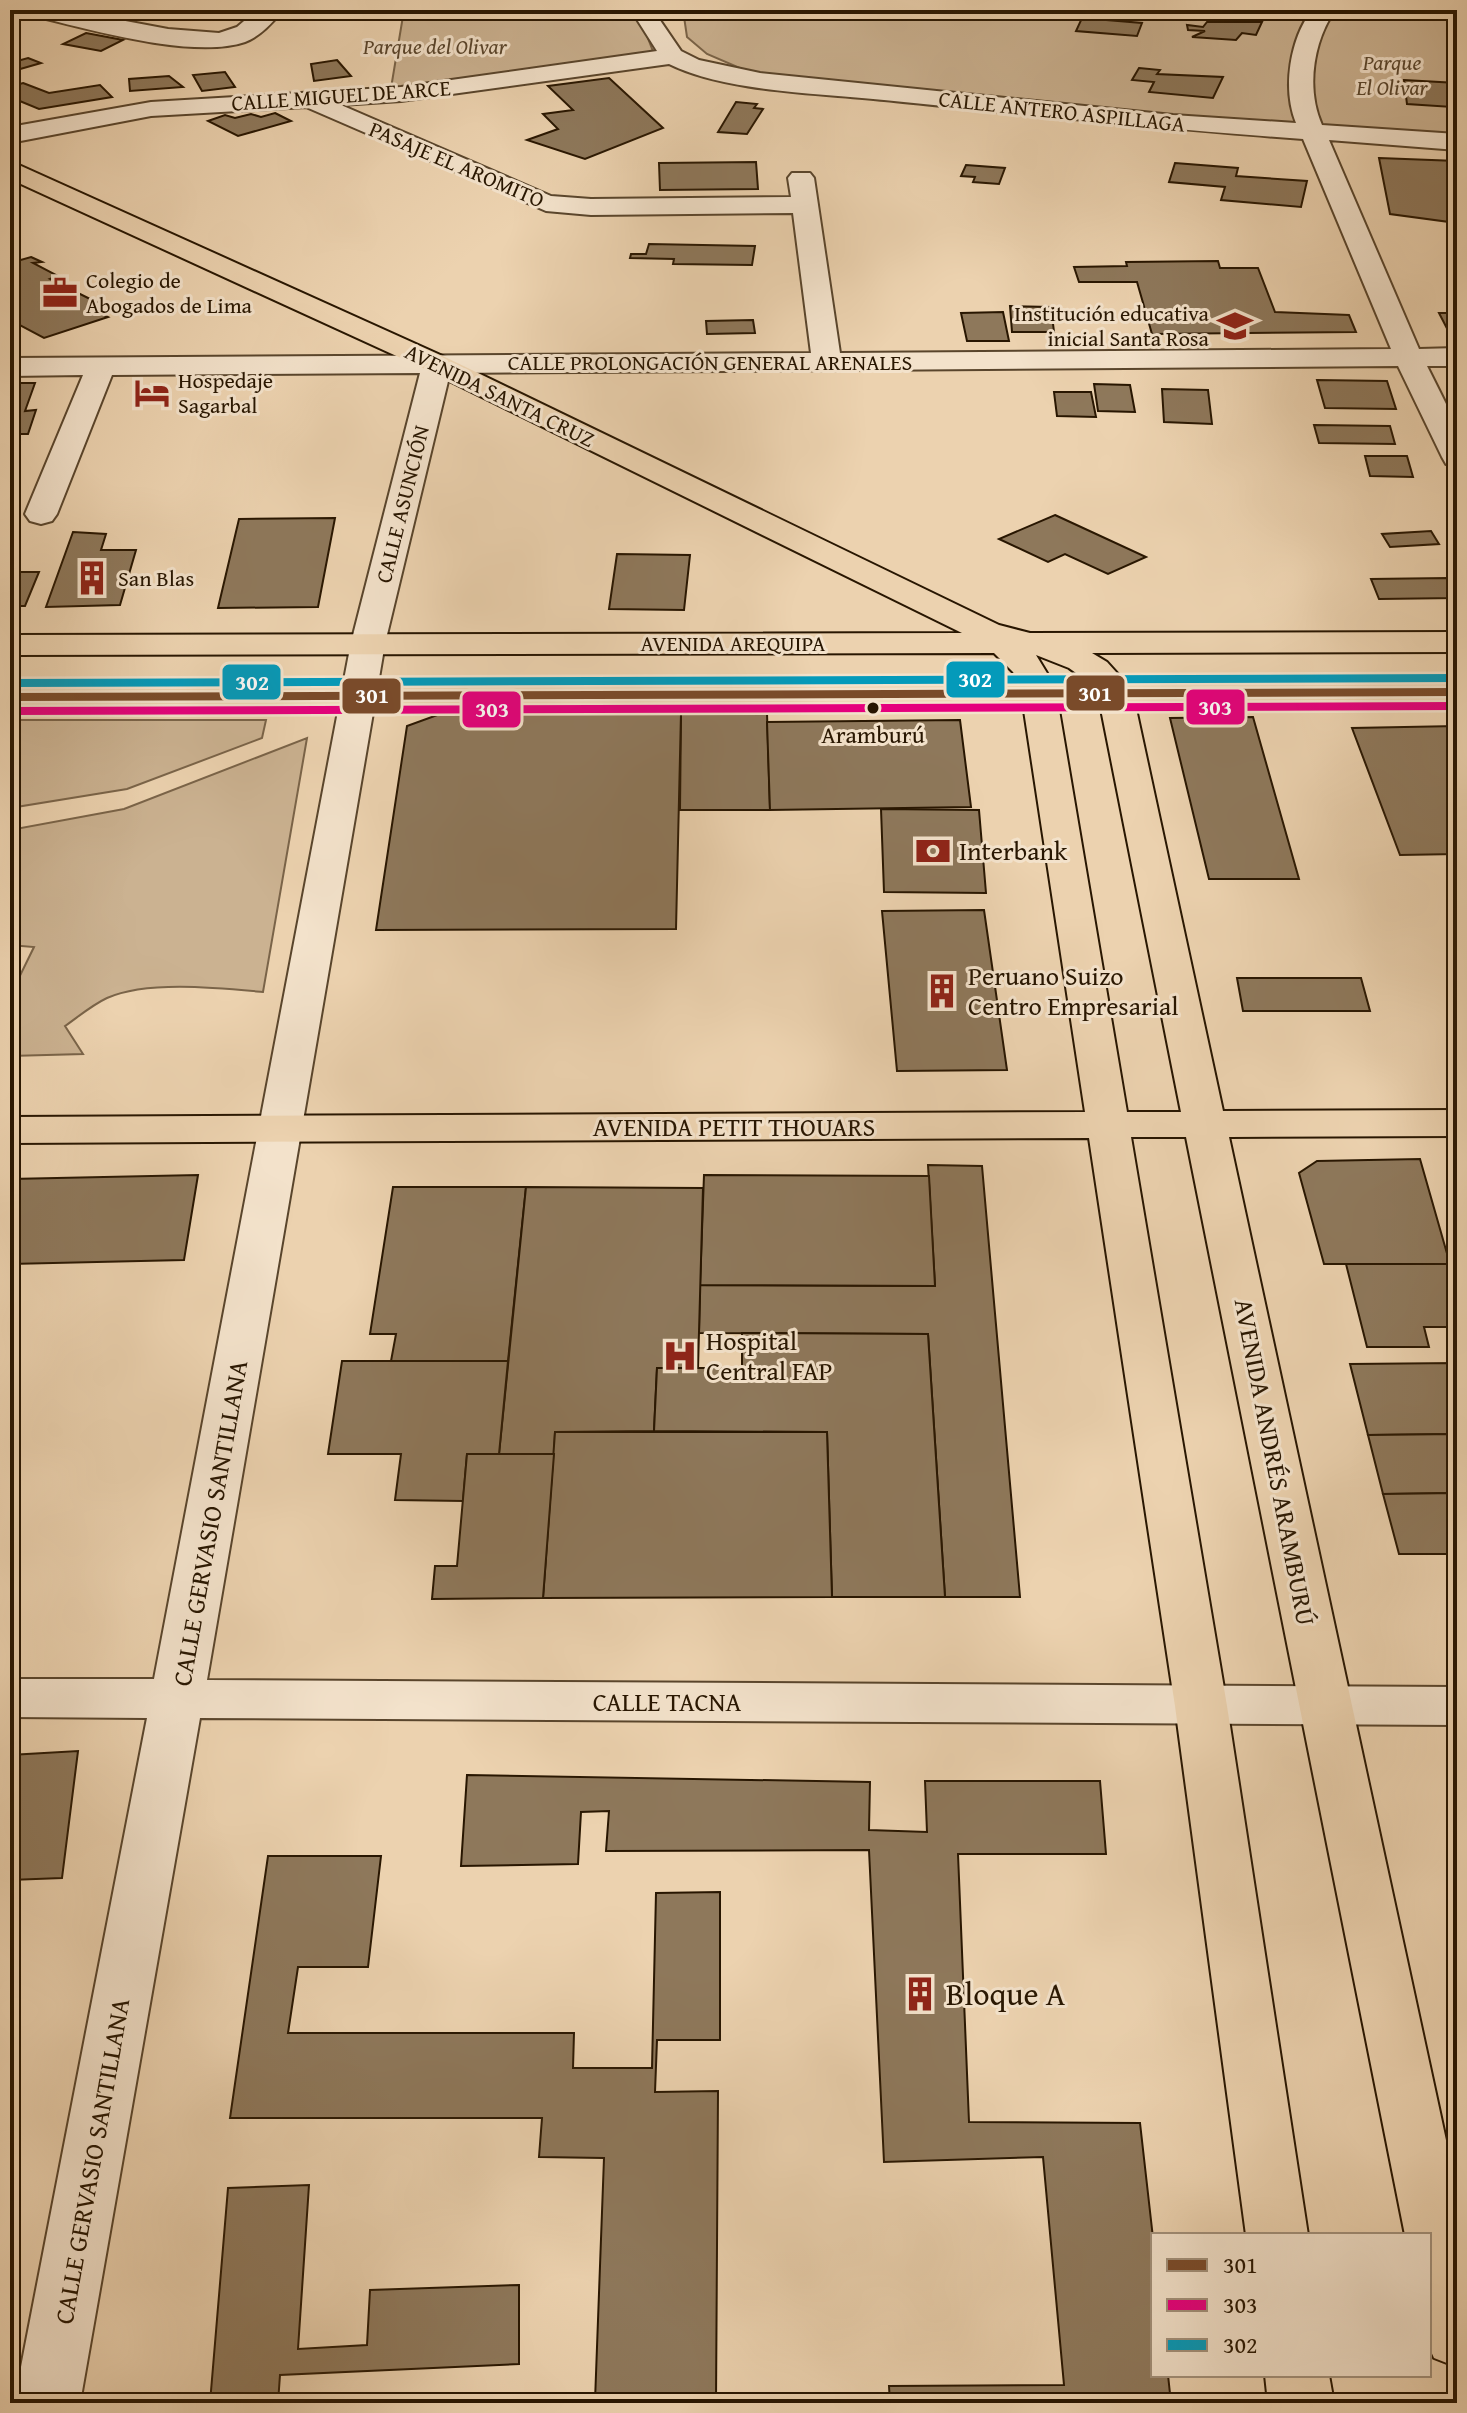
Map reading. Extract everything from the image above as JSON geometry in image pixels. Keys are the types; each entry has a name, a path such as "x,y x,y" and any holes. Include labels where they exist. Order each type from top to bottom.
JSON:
{"main road":[{"name":"AVENIDA SANTA CRUZ","path":"10,169 437,364 1003,638"},
{"name":"AVENIDA AREQUIPA","path":"10,645 1003,638 1457,642"},
{"path":"1003,638 1025,664 1039,693 1201,1706 1277,2233"},
{"path":"1003,638 1088,665 1105,677 1115,693"},
{"name":"AVENIDA AREQUIPA","path":"10,697 1457,692"},
{"name":"AVENIDA ANDRÉS ARAMBURÚ","path":"1115,693 1207,1124 1448,2309"},
{"name":"AVENIDA PETIT THOUARS","path":"10,1130 1457,1123"},
{"path":"1297,2377 1301,2403"}],"street":[{"path":"38,10 120,29 217,39 242,34 271,10"},
{"path":"642,10 672,56"},
{"path":"1324,10 1311,28 1300,97 1312,134 1409,358 1457,457"},
{"name":"CALLE MIGUEL DE ARCE","path":"10,135 45,126 151,109 422,91 672,56"},
{"name":"CALLE ANTERO ASPILLAGA","path":"672,56 692,66 760,80 1312,134 1457,142"},
{"name":"PASAJE EL AROMITO","path":"307,99 546,203 591,207 803,191 827,361"},
{"name":"CALLE PROLONGACIÓN GENERAL ARENALES","path":"10,367 1457,357"},
{"name":"CALLE ASUNCIÓN","path":"368,643 437,364"},
{"path":"41,514 101,367"},
{"name":"CALLE GERVASIO SANTILLANA","path":"47,2403 282,1130 368,643"},
{"name":"CALLE TACNA","path":"10,1698 1457,1706"}],"green space":[{"name":"Parque del Olivar","path":"404,10 637,10 654,54 391,88"},
{"name":"Parque El Olivar","path":"683,10 1457,10 1457,143 749,72 707,54 687,37"},
{"path":"10,720 266,720 262,738 127,789 10,808"},
{"path":"307,738 263,992 163,987 123,992 101,1001 65,1026 83,1054 10,1056 10,996 34,947 10,945 10,830 124,809"}],"building":[{"path":"130,10 168,10 153,18"},
{"path":"1082,18 1142,23 1137,36 1076,31"},
{"path":"1207,22 1262,22 1256,35 1242,33 1236,40 1192,37 1205,31 1188,30 1187,25 1203,27"},
{"path":"86,33 123,40 101,51 63,44"},
{"path":"28,58 41,63 10,72 10,63"},
{"path":"337,60 351,76 314,81 311,64"},
{"path":"1139,68 1160,70 1157,74 1223,77 1213,98 1149,92 1154,82 1132,80"},
{"path":"225,72 235,87 202,91 193,75"},
{"path":"169,76 183,87 130,91 129,79"},
{"path":"609,78 663,128 585,159 527,140 558,129 543,114 573,110 548,86"},
{"path":"1404,80 1457,83 1457,102 1452,102 1452,107 1407,104"},
{"path":"23,83 49,93 100,85 112,97 39,109 10,97 10,87"},
{"path":"736,102 757,104 754,108 763,109 747,134 718,132"},
{"path":"275,113 291,121 238,136 208,121 225,115 235,118 251,114 261,117"},
{"path":"1379,158 1457,161 1457,223 1390,214"},
{"path":"756,162 758,189 660,190 659,163"},
{"path":"1175,163 1238,168 1236,176 1307,181 1301,207 1221,200 1225,187 1169,182"},
{"path":"966,165 1005,168 999,184 973,182 975,177 961,176"},
{"path":"649,244 755,246 752,265 673,264 674,259 630,258 631,254 646,254"},
{"path":"31,257 42,262 33,263 58,276 50,279 104,306 94,310 108,317 44,338 10,320 10,263"},
{"path":"1218,261 1220,268 1258,268 1275,312 1349,315 1356,332 1152,334 1137,282 1079,282 1074,267 1127,266 1126,262"},
{"path":"1010,306 1051,307 1054,332 1012,332"},
{"path":"1003,312 1009,341 967,341 961,313"},
{"path":"1439,313 1457,313 1457,341 1454,342"},
{"path":"753,320 755,333 707,334 706,321"},
{"path":"1317,380 1387,381 1396,409 1325,408"},
{"path":"10,383 35,383 25,411 36,410 28,434 10,434"},
{"path":"1094,384 1130,385 1135,412 1098,411"},
{"path":"1162,389 1208,390 1212,424 1164,422"},
{"path":"1054,392 1091,392 1096,417 1057,416"},
{"path":"1314,425 1390,426 1395,444 1319,443"},
{"path":"1365,456 1407,456 1413,477 1370,476"},
{"path":"1055,515 1146,557 1108,574 1065,554 1048,562 999,539"},
{"path":"335,518 318,607 218,608 239,519"},
{"path":"1431,531 1439,544 1390,547 1382,534"},
{"name":"San Blas","path":"73,532 106,534 101,550 136,550 120,605 46,607"},
{"path":"617,554 690,555 684,610 609,609"},
{"path":"10,572 39,572 25,606 10,606"},
{"path":"1448,578 1456,598 1379,599 1371,579"},
{"path":"681,713 767,713 770,810 680,810"},
{"path":"681,713 676,929 376,930 407,726 440,714"},
{"path":"1253,717 1299,879 1209,879 1170,718"},
{"path":"960,720 971,807 770,810 767,722"},
{"path":"1457,726 1457,854 1400,855 1352,728"},
{"name":"Interbank","path":"881,809 979,810 986,893 884,892"},
{"name":"Peruano Suizo Centro Empresarial","path":"984,910 1007,1070 897,1071 882,911"},
{"path":"1237,978 1361,978 1370,1011 1243,1011"},
{"path":"1420,1159 1450,1264 1324,1264 1299,1173 1317,1161"},
{"path":"928,1165 982,1166 1020,1597 945,1597 928,1334 699,1333 700,1285 935,1286"},
{"path":"198,1175 184,1260 10,1264 10,1179"},
{"path":"704,1175 929,1176 935,1286 700,1285"},
{"path":"393,1187 526,1187 508,1361 391,1361 396,1334 370,1334"},
{"path":"526,1187 703,1188 698,1368 657,1368 654,1431 555,1432 554,1454 499,1454"},
{"path":"1346,1264 1450,1264 1457,1288 1457,1327 1424,1327 1429,1347 1367,1347"},
{"path":"742,1333 928,1334 945,1597 832,1597 827,1432 654,1431 657,1368 742,1368"},
{"path":"342,1361 508,1361 499,1454 467,1454 463,1501 395,1500 401,1454 328,1454"},
{"path":"1457,1363 1457,1434 1368,1435 1350,1364"},
{"path":"555,1432 827,1432 832,1597 543,1598"},
{"path":"1457,1434 1457,1493 1383,1494 1368,1435"},
{"path":"467,1454 554,1454 543,1598 432,1599 435,1566 457,1566"},
{"path":"1457,1493 1457,1554 1399,1554 1383,1494"},
{"path":"78,1751 62,1878 10,1880 10,1755"},
{"name":"Bloque A","path":"467,1775 870,1782 869,1830 927,1832 925,1781 1100,1781 1106,1854 958,1854 969,2122 1140,2123 1152,2233 1151,2377 1168,2377 1171,2403 890,2403 889,2386 1064,2385 1043,2157 884,2162 869,1850 606,1851 609,1811 581,1812 578,1864 461,1866"},
{"path":"268,1856 381,1856 368,1967 298,1967 288,2033 574,2033 573,2068 652,2068 656,1893 720,1892 720,2040 657,2040 655,2092 718,2091 716,2402 595,2401 604,2158 539,2157 542,2118 230,2118"},
{"path":"309,2185 298,2349 367,2345 370,2290 519,2285 519,2364 280,2375 278,2403 210,2403 228,2188"}],"transit line":[{"name":"302","path":"10,683 1457,678"},
{"name":"301","path":"10,697 1457,692"},
{"name":"303","path":"10,711 1457,706"}],"place":[{"name":"Colegio de Abogados de Lima","path":"60,293"},
{"name":"Institución educativa inicial Santa Rosa","path":"1235,326"},
{"name":"Hospedaje Sagarbal","path":"152,393"},
{"name":"San Blas","path":"92,578"},
{"name":"Aramburú","path":"873,708"},
{"name":"Interbank","path":"933,851"},
{"name":"Peruano Suizo Centro Empresarial","path":"942,991"},
{"name":"Hospital Central FAP","path":"680,1356"},
{"name":"Bloque A","path":"920,1994"}]}
